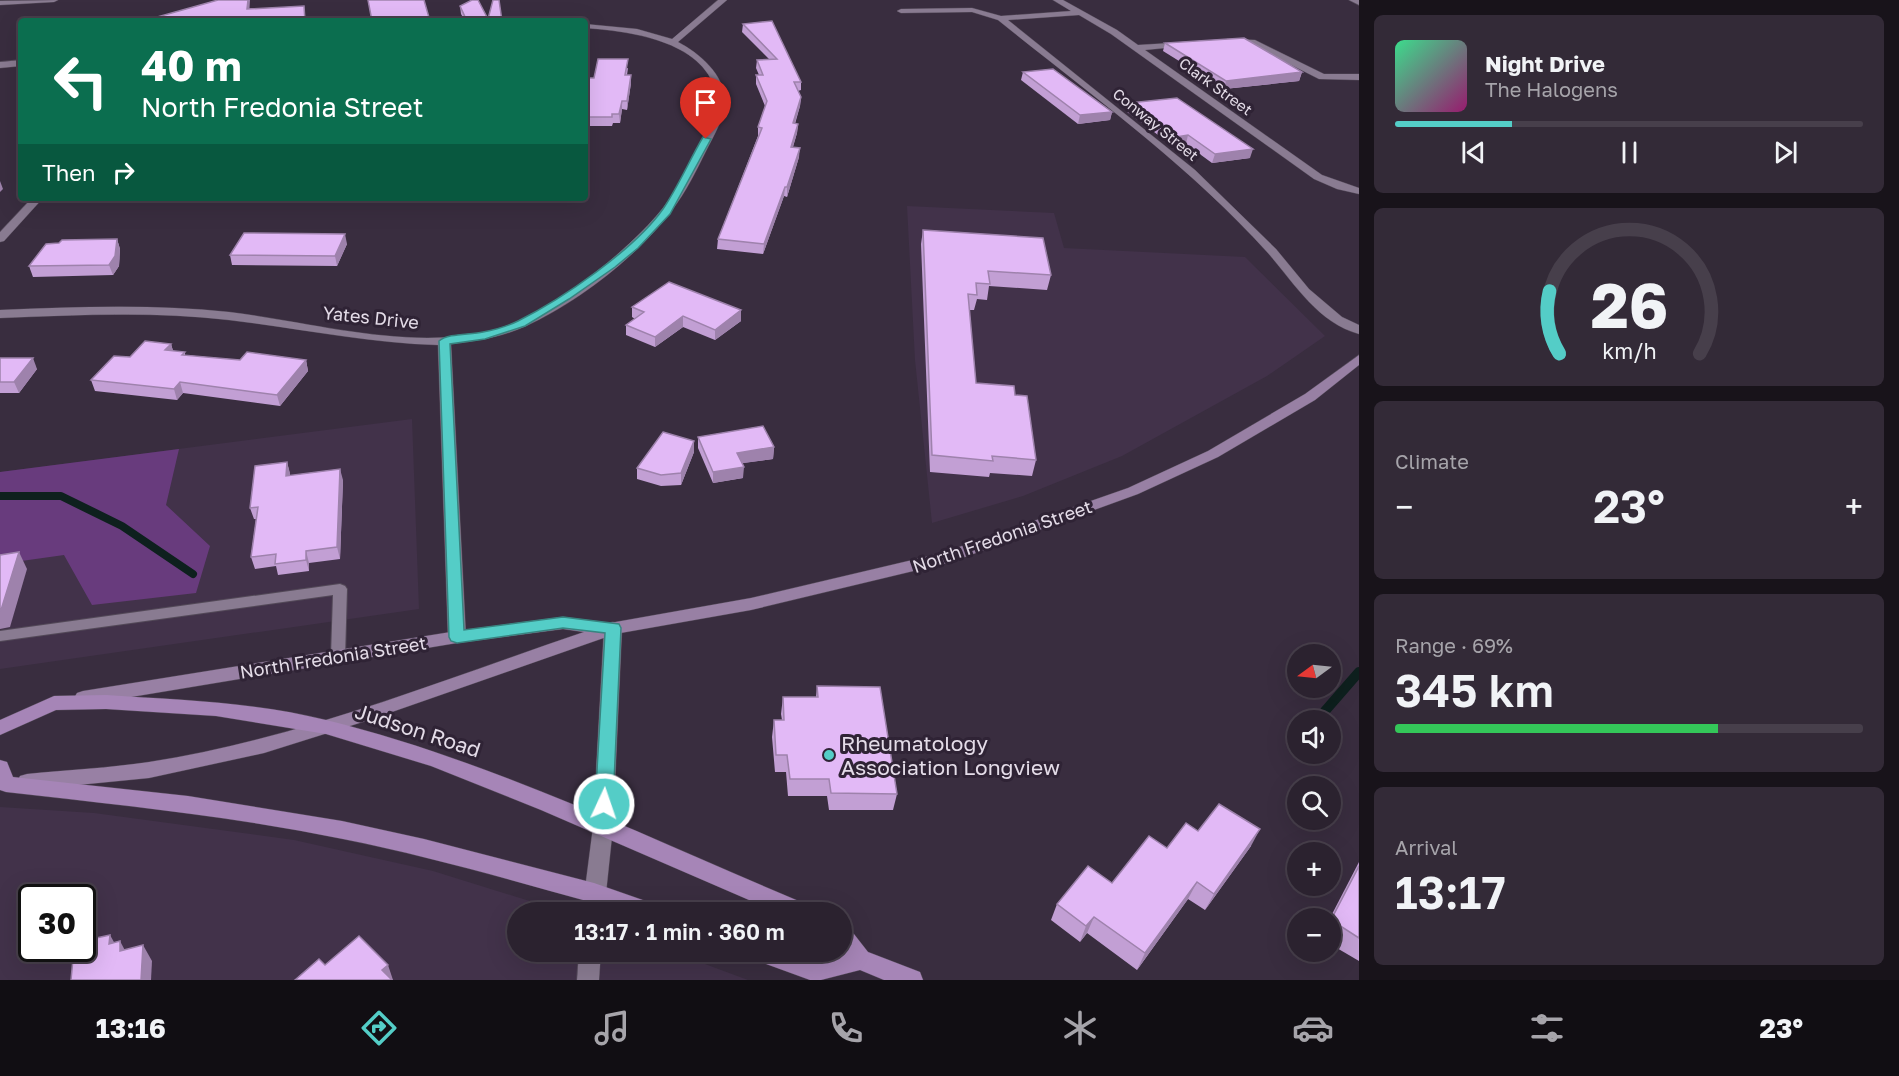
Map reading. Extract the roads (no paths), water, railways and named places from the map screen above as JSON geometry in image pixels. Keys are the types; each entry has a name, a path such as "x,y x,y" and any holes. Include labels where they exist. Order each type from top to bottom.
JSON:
{"main road":[{"name":"Judson Road","path":"0,728 54,703 106,702 216,709 326,727 435,760 603,826 777,902"},
{"path":"3,776 301,822 424,848 594,902"},
{"path":"852,949 860,960 912,980"},
{"path":"852,962 860,960"},
{"path":"789,962 814,971 852,962"}],"street":[{"path":"0,3 54,0"},
{"path":"673,42 723,0"},
{"name":"Clark Street","path":"1057,0 1137,48 1318,177 1341,187 1359,191"},
{"path":"1353,0 1359,3"},
{"name":"Conway Street","path":"900,11 972,10 1001,18 1191,172 1272,251 1305,292 1338,320 1359,330"},
{"path":"1001,18 1079,13"},
{"name":"Yates Drive","path":"0,314 162,311 228,316 390,340 444,341 485,336 520,324 565,297 611,265 635,246 666,212 716,122 722,97 719,86 700,60 673,42 638,32 588,26"},
{"path":"1220,41 1252,42 1322,77 1359,77"},
{"path":"1137,48 1197,43"},
{"path":"0,65 18,63"},
{"path":"0,239 20,214 35,201"},
{"path":"444,341 457,637"},
{"name":"North Fredonia Street","path":"3,776 118,774 165,767 264,745 326,727 613,628 751,604 945,558 1014,535 1133,490 1213,454 1310,397 1359,359"},
{"name":"North Fredonia Street","path":"54,703 457,637 563,622 613,628"},
{"path":"594,902 603,826 613,628"},
{"path":"588,980 589,962"}],"lane":[{"path":"0,636 340,589 338,656"}],"waterway":[{"path":"0,496 61,496 122,526 193,574"},
{"path":"1326,710 1359,672"}],"place":[{"name":"Rheumatology Association Longview","path":"829,755"}]}
